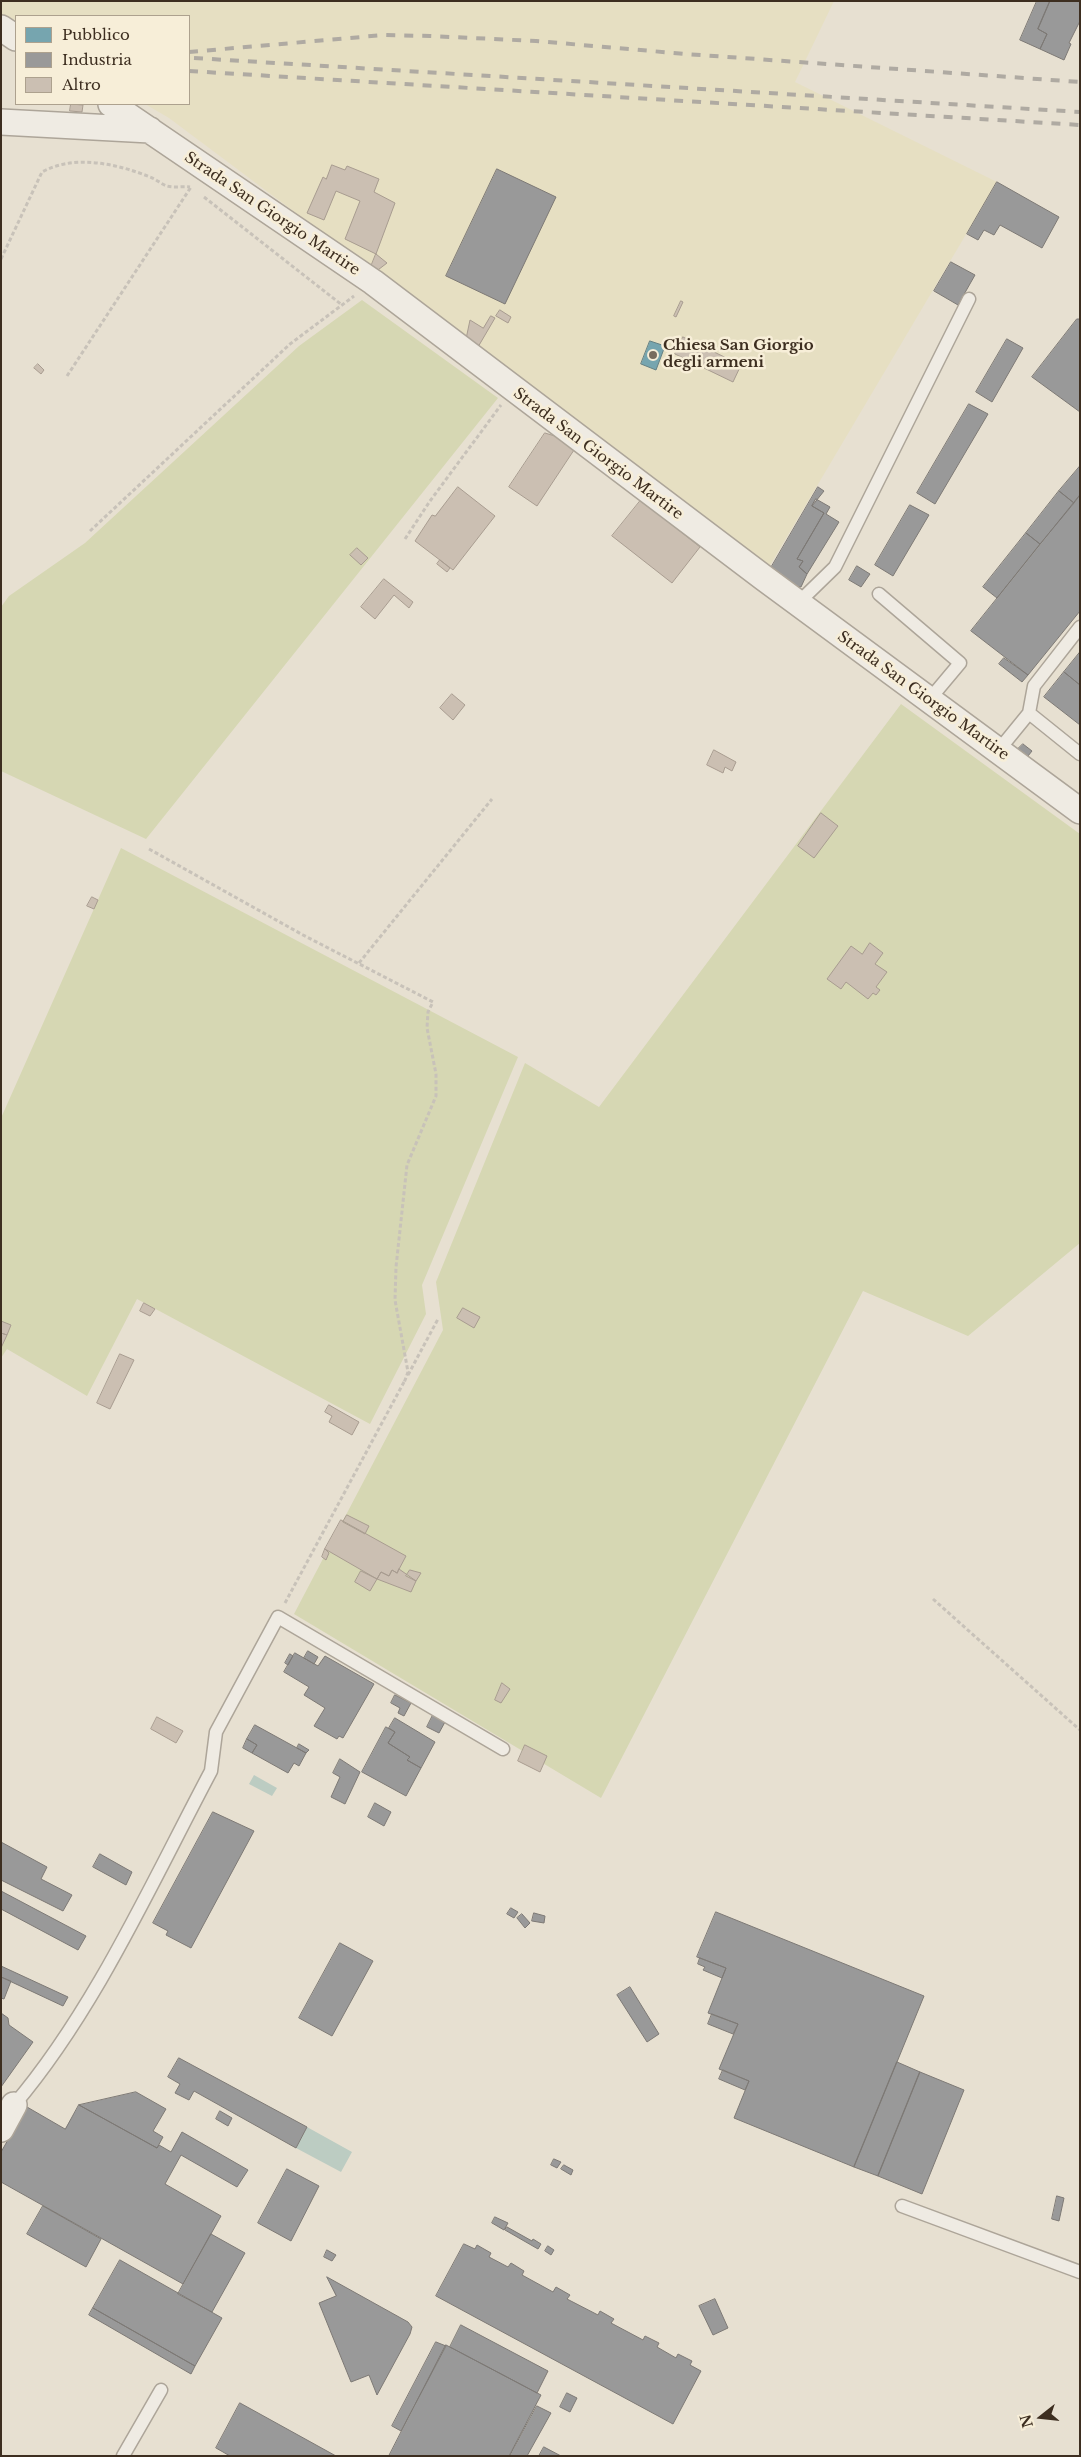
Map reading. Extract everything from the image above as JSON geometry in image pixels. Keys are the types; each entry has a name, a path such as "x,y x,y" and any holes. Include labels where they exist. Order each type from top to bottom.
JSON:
{"street":[{"path":"1,28 15,37"},
{"name":"Strada San Giorgio Martire","path":"117,108 373,282 512,390 1080,812"},
{"path":"1,122 150,130"},
{"path":"1,2129 14,2106"}],"lane":[{"path":"798,604 835,567 969,299"},
{"path":"879,594 960,663 929,700"},
{"path":"998,751 1029,713 1034,686 1080,627"},
{"path":"1029,713 1080,754"},
{"path":"14,2106 34,2082 98,1984 211,1771 216,1732 278,1617 503,1748"},
{"path":"902,2206 1080,2272"},
{"path":"122,2456 161,2390"}],"path":[{"path":"1,259 42,172 64,162 105,164 151,177 168,186 190,186 342,305"},
{"path":"67,376 190,186"},
{"path":"90,531 290,344 373,282"},
{"path":"405,539 430,501 512,390"},
{"path":"359,964 492,799"},
{"path":"149,848 359,964 433,1002 428,1012 427,1028 436,1074 436,1096 407,1164 396,1267 395,1300 408,1372 404,1383"},
{"path":"278,1617 438,1319"},
{"path":"933,1599 1080,1730"}],"shaded area":[{"path":"1,1 834,1 795,82 997,182 769,567 169,118 147,105 190,105 190,15 15,15 15,24 1,16"},
{"path":"254,1775 277,1788 272,1796 249,1784"},
{"path":"307,2127 352,2152 341,2172 296,2148"}],"green space":[{"path":"362,300 498,398 146,839 1,771 1,607 9,596 85,543 299,346"},
{"path":"901,704 1080,834 1080,1243 968,1336 863,1291 601,1798 294,1614 443,1330 436,1282 525,1063 599,1107"},
{"path":"121,848 518,1057 422,1285 426,1314 370,1424 137,1299 87,1396 7,1349 1,1358 1,1118"}],"building: Pubblico":[{"name":"Chiesa San Giorgio degli armeni","path":"650,341 665,346 656,370 641,364"}],"building: Industria":[{"path":"1037,1 1050,1 1038,29 1047,34 1040,49 1020,40"},
{"path":"1050,1 1080,1 1080,21 1069,43 1071,44 1064,60 1040,49 1047,34 1038,29"},
{"path":"497,169 556,197 505,304 446,276"},
{"path":"997,182 1059,217 1042,248 1000,225 994,235 984,230 978,240 967,234"},
{"path":"951,262 975,275 958,305 934,291"},
{"path":"1077,319 1080,319 1080,412 1032,377"},
{"path":"1007,339 1023,348 992,402 976,392"},
{"path":"969,404 988,414 935,504 917,493"},
{"path":"1080,466 1080,495 1074,503 1059,491"},
{"path":"818,487 824,491 812,506 824,513 797,559 803,561 799,567 807,574 801,587 783,584 768,573"},
{"path":"1059,491 1074,503 1040,544 1026,533"},
{"path":"1080,495 1080,611 1028,675 971,631"},
{"path":"816,499 830,507 826,514 839,522 807,574 799,567 803,561 797,559 824,513 812,506"},
{"path":"910,505 929,515 893,576 875,565"},
{"path":"1026,533 1040,544 997,598 983,587"},
{"path":"857,566 870,574 861,587 849,580"},
{"path":"1080,652 1080,685 1064,672"},
{"path":"1004,658 1028,675 1022,682 999,664"},
{"path":"1064,672 1080,685 1080,725 1044,697"},
{"path":"1023,744 1032,751 1028,756 1018,749"},
{"path":"308,1651 318,1657 314,1664 304,1658"},
{"path":"295,1653 318,1666 325,1656 374,1684 343,1738 339,1736 337,1739 314,1726 325,1708 304,1695 309,1687 284,1672"},
{"path":"290,1654 293,1656 288,1665 285,1663"},
{"path":"395,1695 411,1703 404,1716 398,1713 400,1708 391,1703"},
{"path":"433,1715 445,1722 439,1733 427,1727"},
{"path":"395,1718 435,1742 421,1768 407,1760 410,1757 388,1743 395,1732 389,1728"},
{"path":"255,1725 306,1753 299,1766 294,1763 288,1773 252,1753 257,1745 247,1739"},
{"path":"386,1727 395,1732 388,1743 410,1757 407,1760 421,1768 406,1796 362,1772"},
{"path":"247,1739 257,1745 252,1753 243,1748"},
{"path":"299,1744 309,1750 306,1753 297,1748"},
{"path":"340,1759 360,1772 345,1804 331,1797 340,1777 333,1773"},
{"path":"375,1803 391,1812 384,1826 368,1817"},
{"path":"213,1812 254,1831 191,1948 166,1935 168,1931 153,1923"},
{"path":"1,1842 47,1867 41,1879 72,1895 63,1911 1,1880"},
{"path":"100,1854 132,1872 126,1885 93,1867"},
{"path":"1,1891 86,1936 78,1950 1,1909"},
{"path":"511,1908 518,1912 514,1918 507,1914"},
{"path":"716,1912 924,1996 854,2167 734,2118 749,2081 719,2069 738,2024 708,2013 726,1968 697,1957"},
{"path":"534,1913 545,1916 544,1923 532,1921"},
{"path":"522,1914 530,1923 525,1928 517,1918"},
{"path":"340,1943 373,1961 332,2036 299,2018"},
{"path":"700,1958 726,1968 722,1978 703,1970 705,1967 698,1964"},
{"path":"1,1966 68,1997 63,2006 1,1977"},
{"path":"1,1977 11,1981 4,1999 1,1998"},
{"path":"630,1987 659,2034 647,2042 617,1995"},
{"path":"1,2013 8,2018 9,2025 33,2042 1,2087"},
{"path":"712,2014 738,2024 733,2034 708,2024"},
{"path":"179,2058 307,2127 296,2148 194,2091 189,2100 175,2093 180,2084 168,2077"},
{"path":"897,2062 920,2072 878,2176 854,2167"},
{"path":"723,2070 749,2081 745,2090 719,2079"},
{"path":"920,2072 964,2090 922,2194 878,2176"},
{"path":"136,2092 166,2109 153,2131 163,2137 157,2148 79,2105"},
{"path":"79,2105 157,2148 159,2145 171,2152 182,2132 248,2170 237,2187 181,2155 165,2184 221,2216 183,2284 1,2182 1,2152 27,2107 65,2129"},
{"path":"220,2111 232,2118 228,2126 216,2119"},
{"path":"554,2159 561,2162 557,2168 551,2165"},
{"path":"564,2165 573,2170 571,2175 561,2169"},
{"path":"287,2169 319,2186 291,2241 258,2223"},
{"path":"1057,2196 1064,2198 1059,2221 1052,2219"},
{"path":"43,2206 101,2239 86,2267 27,2234"},
{"path":"495,2217 508,2223 504,2230 492,2223"},
{"path":"507,2227 541,2244 538,2249 505,2230"},
{"path":"211,2234 245,2253 212,2312 178,2294"},
{"path":"464,2244 475,2249 477,2245 491,2253 489,2257 508,2267 511,2263 524,2271 522,2275 553,2292 556,2287 570,2295 567,2299 598,2315 600,2311 614,2319 611,2323 643,2340 645,2336 659,2343 657,2347 676,2358 678,2354 692,2361 690,2365 701,2371 673,2424 436,2296"},
{"path":"548,2246 554,2250 551,2255 545,2251"},
{"path":"327,2250 336,2255 332,2261 324,2257"},
{"path":"120,2260 222,2318 195,2366 93,2308"},
{"path":"327,2277 408,2322 412,2327 377,2395 369,2375 351,2382 319,2303 336,2296"},
{"path":"715,2299 728,2328 713,2335 699,2306"},
{"path":"93,2308 195,2366 191,2374 89,2315"},
{"path":"461,2325 548,2371 537,2393 450,2347"},
{"path":"436,2342 446,2346 401,2431 392,2426"},
{"path":"446,2345 541,2395 509,2456 389,2456"},
{"path":"567,2393 577,2398 570,2412 560,2407"},
{"path":"240,2403 336,2456 230,2456 216,2448"},
{"path":"537,2406 551,2413 527,2456 510,2456"},
{"path":"544,2447 561,2456 539,2456"}],"building: Altro":[{"path":"71,105 83,105 82,112 70,111"},
{"path":"332,165 345,170 347,166 379,179 374,192 395,203 376,254 345,239 360,201 336,191 324,220 307,213 323,177 326,179"},
{"path":"376,254 387,263 374,273 370,269"},
{"path":"681,301 683,302 676,317 674,316"},
{"path":"500,310 511,317 508,323 496,316"},
{"path":"491,316 495,318 478,347 466,339 470,320 483,328"},
{"path":"683,337 741,365 733,382 675,354"},
{"path":"38,364 44,370 41,374 34,368"},
{"path":"545,433 558,437 574,450 537,506 509,487"},
{"path":"458,487 495,516 453,570 415,541 432,515 435,516"},
{"path":"641,500 700,547 672,583 612,536"},
{"path":"357,548 368,558 361,565 350,555"},
{"path":"440,560 450,568 447,572 437,564"},
{"path":"384,579 413,602 409,608 394,595 375,619 361,607"},
{"path":"452,694 465,705 453,720 440,708"},
{"path":"714,750 736,762 732,771 725,767 723,773 707,765"},
{"path":"821,813 838,826 814,858 798,846"},
{"path":"92,897 98,900 94,909 87,906"},
{"path":"870,943 883,953 875,964 887,972 876,987 880,990 876,995 873,993 868,999 846,982 841,989 827,979 851,946 862,954"},
{"path":"144,1303 155,1309 150,1316 140,1311"},
{"path":"463,1308 480,1317 474,1328 457,1318"},
{"path":"1,1321 11,1325 7,1335 1,1333"},
{"path":"1,1333 7,1335 1,1348"},
{"path":"120,1354 134,1360 110,1409 97,1403"},
{"path":"329,1405 359,1422 352,1435 329,1422 332,1416 325,1412"},
{"path":"347,1515 369,1526 365,1534 343,1522"},
{"path":"341,1520 406,1556 397,1573 392,1570 389,1576 381,1572 377,1579 325,1549"},
{"path":"325,1549 329,1553 326,1560 322,1557"},
{"path":"399,1569 416,1581 411,1592 377,1579 381,1572 389,1576 392,1570 397,1573"},
{"path":"410,1570 421,1573 416,1581 406,1576"},
{"path":"361,1571 377,1579 370,1591 355,1582"},
{"path":"502,1683 510,1689 501,1703 495,1700"},
{"path":"157,1717 183,1731 176,1743 151,1729"},
{"path":"525,1745 547,1756 540,1772 518,1761"}],"railway":[{"path":"190,52 384,35 430,36 536,41 686,54 1080,82"},
{"path":"194,58 1080,112"},
{"path":"190,71 1080,125"}],"place":[{"name":"Chiesa San Giorgio degli armeni","path":"653,355"}]}
